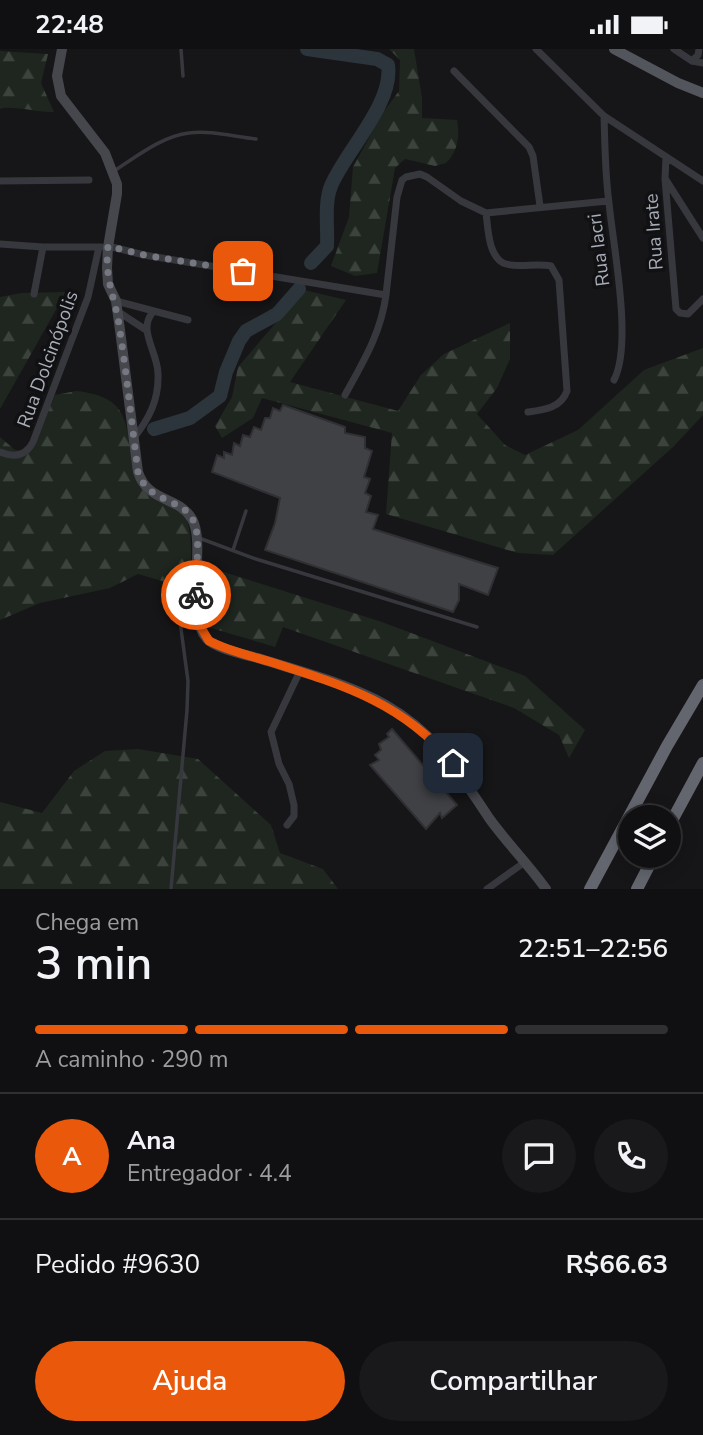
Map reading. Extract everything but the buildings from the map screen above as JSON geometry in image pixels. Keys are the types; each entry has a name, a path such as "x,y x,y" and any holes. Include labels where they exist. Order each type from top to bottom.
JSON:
{"highway":[{"path":"590,889 703,685"},
{"path":"680,805 703,763"},
{"path":"637,889 648,868"}],"main road":[{"path":"614,49 678,83 703,93"},
{"path":"621,49 631,58"}],"street":[{"path":"62,49 57,76 61,96 93,134 114,171 117,194 105,247 108,284 116,306 138,472 150,492 192,519 197,537 195,580 200,626 209,641 300,671 385,704 420,730 453,763 490,819 540,886"},
{"path":"536,49 604,116 703,181"},
{"path":"674,49 692,61 703,63"},
{"path":"692,61 699,49"},
{"path":"454,71 529,147 533,156 540,206"},
{"name":"Rua Iacri","path":"604,116 608,201 620,302 621,359 614,380"},
{"name":"Rua Irate","path":"666,157 665,179 674,304 684,315 703,299"},
{"path":"345,395 376,337 382,319 397,197 402,180 406,177 414,174 427,177 461,201 486,213 608,201"},
{"path":"665,179 703,238"},
{"path":"0,181 89,180"},
{"path":"486,213 492,249 497,259 506,264 540,263 551,266 559,280 567,391 565,398 556,405 527,412"},
{"path":"0,244 105,247 386,295"},
{"path":"34,294 43,247"},
{"name":"Rua Dolcinópolis","path":"0,452 10,456 20,455 28,450 33,442 84,310 105,247"},
{"path":"116,306 188,320"},
{"path":"116,306 146,330"},
{"path":"133,439 152,411 158,387 157,363 146,330 147,320 153,312"},
{"path":"287,825 294,816 295,805 279,764 271,732 300,671"},
{"path":"487,889 524,862"}],"lane":[{"path":"181,49 183,76"},
{"path":"114,171 142,152 181,134 256,139"},
{"path":"233,550 246,511"},
{"path":"197,537 477,627"},
{"path":"172,889 188,681 179,614 195,580"}],"green space":[{"path":"389,49 414,49 422,98 422,118 457,120 458,137 456,148 446,163 435,166 405,159 395,168 377,273 355,276 331,266 349,217 353,167 382,114 399,91 400,60"},
{"path":"0,51 48,54 41,83 54,112 0,109"},
{"path":"304,290 346,300 290,382 398,411 421,375 444,354 510,323 510,359 497,388 477,414 505,445 525,455 578,430 644,370 703,348 703,415 673,447 553,555 518,553 386,514 392,433 262,398 253,418 222,438 215,426 232,397 238,367"},
{"path":"66,292 0,409 0,297 22,293"},
{"path":"76,391 106,399 122,413 141,487 147,494 184,515 191,551 186,588 138,574 110,588 40,603 0,620 0,437 15,450 30,452 55,395"},
{"path":"205,566 382,622 525,676 585,730 569,758 559,735 514,708 283,627 275,647 211,628"},
{"path":"138,749 198,759 271,825 280,853 323,869 338,889 0,889 0,802 42,813 74,771 105,751"}],"waterway":[{"path":"307,49 377,59 388,65 384,95 331,186 327,208 327,246 311,263"},
{"path":"154,429 190,418 220,396 226,372 246,331 277,314 299,289"}],"way so far":[{"path":"196,595 197,537 192,519 178,506 147,489 138,472 116,301 108,284 108,246 144,255 243,271"}],"route":[{"path":"196,595 198,619 209,641 300,671 385,704 441,748 453,763"}]}
